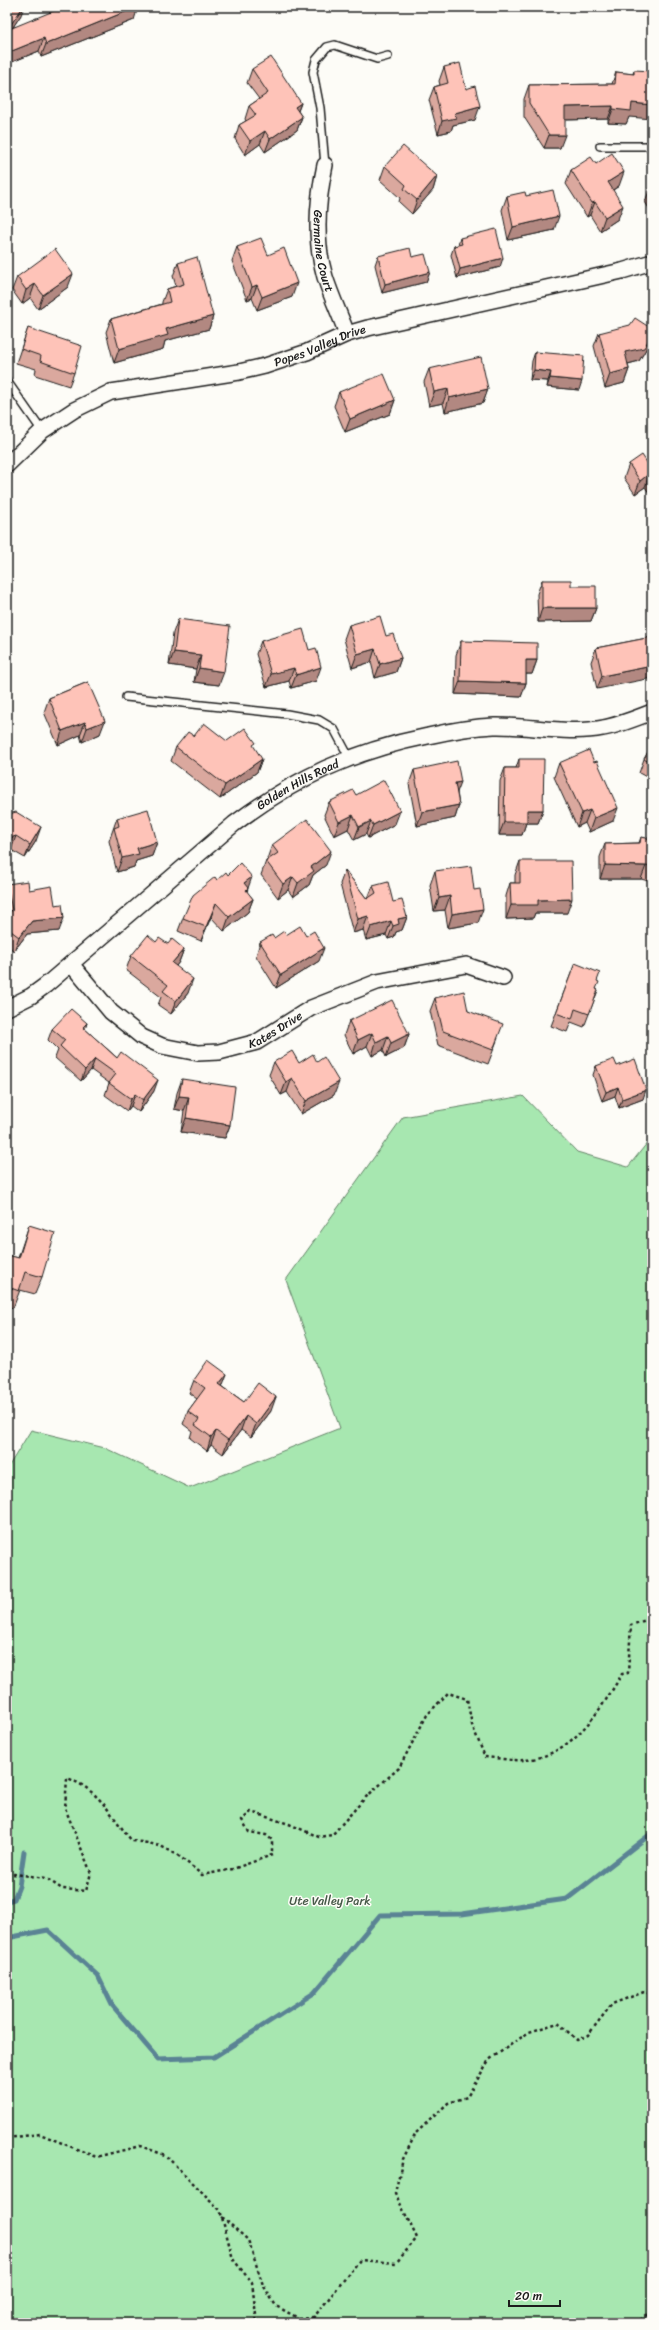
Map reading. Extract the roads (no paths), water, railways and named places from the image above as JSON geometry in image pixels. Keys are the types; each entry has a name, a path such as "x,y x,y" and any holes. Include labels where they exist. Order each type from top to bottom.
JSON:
{"street":[{"name":"Germaine Court","path":"325,165 318,199 320,253 325,276 347,334"},
{"name":"Popes Valley Drive","path":"7,465 42,431 74,410 111,392 239,372 265,366 307,352 347,334 376,326 622,271 652,262"},
{"name":"Golden Hills Road","path":"7,1008 31,996 71,964 234,824 259,806 313,774 349,757 377,748 466,728 496,726 581,730 602,728 652,712"},
{"name":"Kates Drive","path":"71,964 111,1012 142,1037 162,1046 198,1053 219,1052 257,1042 311,1008 377,982 466,965 504,978"}],"lane":[{"path":"325,165 320,108 313,72 316,60 327,47 335,45 377,59 388,56"},
{"path":"600,146 652,146"},
{"path":"7,381 42,431"},
{"path":"126,697 287,714 319,720 334,729 349,757"}],"waterway":[{"path":"7,1938 48,1930 98,1976 112,2005 158,2059 214,2057 314,1993 380,1915 462,1914 567,1899 652,1833"},
{"path":"7,1901 14,1899 19,1886 24,1852"}],"park label":[{"name":"Ute Valley Park","path":"330,1901"}]}
